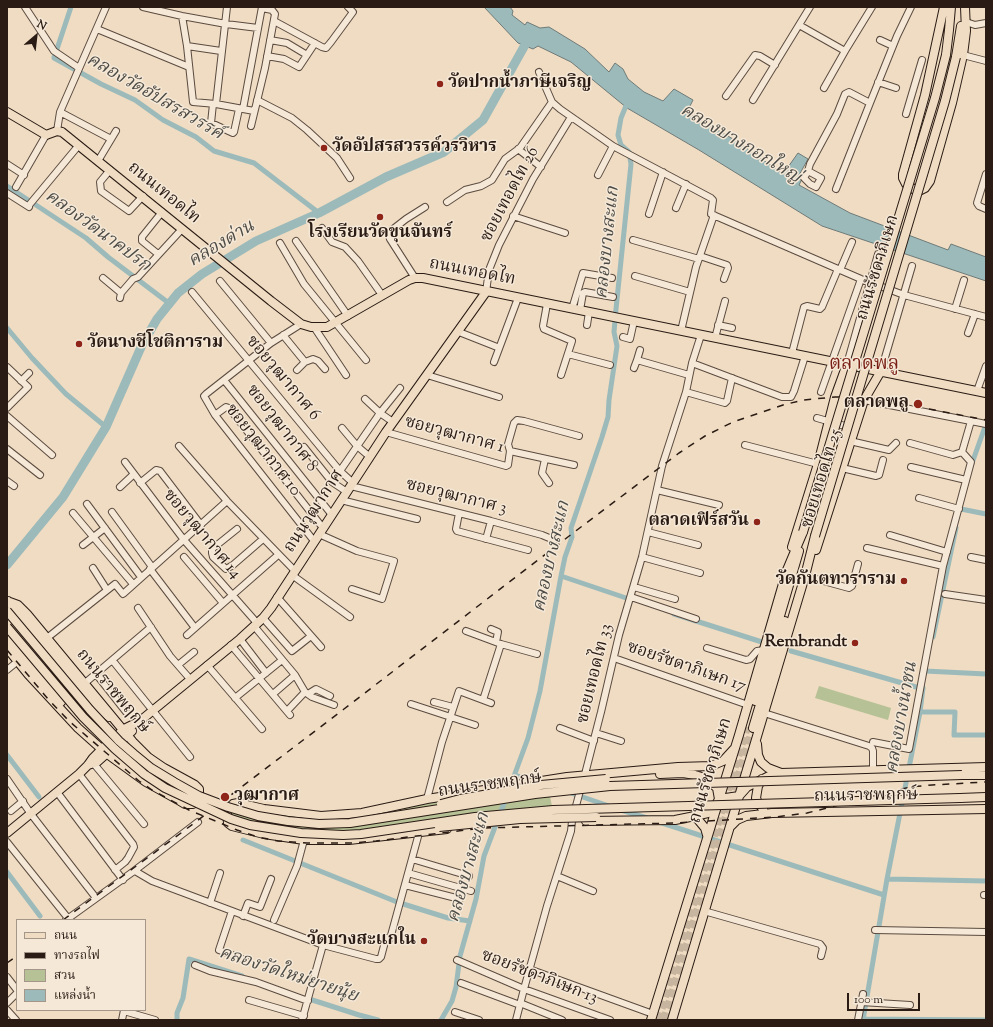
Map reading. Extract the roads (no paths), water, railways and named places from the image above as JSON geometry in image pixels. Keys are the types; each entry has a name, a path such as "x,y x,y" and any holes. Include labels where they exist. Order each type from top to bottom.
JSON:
{"main road":[{"path":"944,7 928,82 903,174 906,184 915,190 926,188 930,181 952,103 966,22 964,7"},
{"name":"ถนนรัชดาภิเษก","path":"672,1020 739,796 752,730 796,566 803,532 935,98 946,55 950,7"},
{"name":"ถนนรัชดาภิเษก","path":"752,730 764,713 815,536 959,56 964,7"},
{"path":"7,112 46,135 56,130"},
{"name":"ถนนเทอดไท","path":"56,130 62,132 110,170 301,324 314,327 327,327 409,280 423,278 986,393"},
{"name":"ถนนวุฒากาศ","path":"7,833 93,762 101,749 136,724 240,639 258,622 277,597 386,432 459,332 486,292"},
{"path":"787,570 796,532 830,422 835,397 847,364"},
{"name":"ซอยเทอดไท 25","path":"805,575 819,542 864,400 881,371"},
{"name":"ถนนรัชดาภิเษก","path":"652,1017 748,705 787,570 803,532"},
{"name":"ถนนรัชดาภิเษก","path":"752,730 802,568 815,536"},
{"path":"7,601 45,641 103,713 116,721 136,724 132,737 133,742"},
{"name":"ถนนราชพฤกษ์","path":"7,612 90,710 119,741 150,768 199,796 258,816 288,821 319,824 350,823 535,794 610,786 986,775"},
{"name":"ถนนราชพฤกษ์","path":"7,627 83,718 139,770 165,788 231,819 250,825 301,833 343,835 475,817 545,810 986,797"},
{"path":"7,638 101,749 95,752 93,762 115,759"},
{"name":"ถนนราชพฤกษ์","path":"7,648 64,712 101,749 146,782 185,804 193,804 200,796 199,789 195,785 164,768 133,742 85,683 45,641"},
{"path":"752,730 761,762 768,768 781,773"},
{"name":"ถนนราชพฤกษ์","path":"695,816 675,820 572,821 471,826 349,840 304,840 264,834 232,826 228,823 226,817 228,808 232,804 238,803 271,810 321,816 362,812 427,799 511,785 584,775 678,767 711,766 727,758 734,749"},
{"path":"395,816 460,799 541,785 660,774 711,766"},
{"name":"ถนนราชพฤกษ์","path":"986,768 781,773 764,778 747,787 739,796 745,804 772,813 986,810"},
{"path":"381,831 520,819 695,816 708,813 712,810 719,799 717,788 705,778 689,774 660,774"},
{"path":"763,809 756,798 758,786 764,778"},
{"path":"719,799 739,796"},
{"path":"730,827 737,820 746,816 772,813"},
{"path":"695,816 705,828 707,835"}],"street":[{"path":"25,7 54,51 78,71"},
{"path":"56,130 60,112 106,7"},
{"path":"142,7 226,24 258,28"},
{"path":"227,7 226,24 210,123 233,133 241,109 262,7 274,12 274,21 267,56 251,126"},
{"path":"274,21 322,47 328,46 353,12 348,7"},
{"path":"753,100 810,7"},
{"path":"824,88 872,7"},
{"path":"836,189 878,82 911,7"},
{"path":"182,16 193,102 254,111"},
{"path":"966,22 975,25 986,23"},
{"path":"799,25 845,51"},
{"path":"97,29 189,67"},
{"path":"270,40 289,44 307,55"},
{"path":"880,40 893,46"},
{"path":"267,56 284,60 298,68 314,43"},
{"path":"186,46 221,50"},
{"path":"726,96 755,55 760,56 775,65"},
{"path":"959,56 986,61"},
{"path":"906,114 922,60"},
{"path":"539,72 552,102 571,117 614,146 713,199 710,213 861,279 904,295 986,317"},
{"path":"916,79 928,82"},
{"path":"878,82 896,88"},
{"path":"808,171 810,164 837,114 846,93 850,93 870,103"},
{"path":"257,100 292,118 316,138 337,158 350,178"},
{"path":"447,202 465,190 488,183 496,175 505,159 518,150 552,102"},
{"path":"60,112 111,139"},
{"name":"ซอยเทอดไท 26","path":"486,292 489,270 494,256 540,167 571,117"},
{"path":"98,161 116,131"},
{"path":"16,188 46,135"},
{"path":"7,193 31,204 78,145"},
{"path":"598,175 614,146"},
{"path":"518,150 540,167"},
{"path":"7,164 24,175"},
{"path":"110,170 100,182 101,191 129,211 142,196"},
{"path":"649,214 663,172"},
{"path":"986,177 977,203 979,206 986,209"},
{"path":"676,208 686,184"},
{"path":"415,278 388,234 406,219 425,207"},
{"path":"158,254 142,241 142,237 162,212"},
{"path":"681,331 699,258 714,215"},
{"path":"514,216 565,233"},
{"path":"322,228 332,242 345,248 358,261 382,296"},
{"path":"103,278 120,296 182,229"},
{"path":"633,240 727,266 728,268 724,278"},
{"path":"296,241 348,316"},
{"path":"792,353 804,307 806,306 820,309 822,307 852,242"},
{"path":"280,243 304,284 366,360"},
{"name":"ถนนรัชดาภิเษก","path":"847,364 878,254"},
{"path":"881,371 912,266"},
{"path":"576,310 583,273 612,278"},
{"path":"635,276 690,292"},
{"path":"821,392 861,279"},
{"path":"220,280 271,344"},
{"path":"955,309 964,280"},
{"name":"ซอยวุฒากาศ 6","path":"192,292 340,471 350,487"},
{"path":"576,310 583,293 585,292 613,297"},
{"path":"494,362 518,298"},
{"path":"715,338 725,301"},
{"path":"547,304 543,326 546,330 572,340 561,375"},
{"path":"587,325 589,312"},
{"path":"968,333 975,314"},
{"path":"624,337 630,339 634,321"},
{"path":"224,380 283,335 301,324"},
{"path":"718,325 732,328"},
{"path":"314,327 346,375"},
{"path":"459,332 497,347"},
{"path":"283,335 305,362"},
{"name":"ซอยเทอดไท 33","path":"516,1020 529,969 571,831 572,821 594,741 619,635 642,557 662,466 686,392 692,363 701,335"},
{"path":"634,368 640,350"},
{"path":"568,354 610,365"},
{"path":"692,363 782,397 791,397 805,356"},
{"path":"297,370 305,362 316,359 325,369"},
{"path":"637,360 689,375"},
{"path":"7,366 28,387 7,408"},
{"path":"976,392 986,366"},
{"path":"21,381 29,373"},
{"path":"427,375 499,397"},
{"path":"686,392 725,403 728,401 732,378"},
{"name":"ซอยวุฒากาศ 10","path":"224,380 204,396 215,415 319,534"},
{"name":"ซอยวุฒากาศ 8","path":"224,380 332,514"},
{"path":"340,471 400,388"},
{"path":"365,399 380,414 393,422"},
{"path":"864,400 984,424"},
{"path":"215,415 226,407 229,408 319,534 357,551 394,561 382,598 352,589"},
{"path":"7,416 52,455"},
{"path":"816,418 845,426 853,432"},
{"path":"510,451 508,444 514,422 517,420 579,436"},
{"path":"962,452 972,421"},
{"path":"342,428 357,446 370,457"},
{"name":"ซอยวุฒากาศ 1","path":"386,432 506,466 508,465 510,451 574,465"},
{"path":"850,441 889,450 896,443"},
{"path":"910,443 953,455 962,452"},
{"path":"745,445 818,464"},
{"path":"178,446 293,573 350,616"},
{"path":"304,447 332,482 350,487"},
{"path":"7,449 40,475"},
{"path":"764,713 873,743 909,749 947,552 971,462 962,452"},
{"path":"545,459 542,473 549,483"},
{"path":"842,468 876,476 879,474 883,460"},
{"name":"ซอยวุฒากาศ 14","path":"126,462 140,483 184,540 232,595 258,622"},
{"path":"911,467 966,480"},
{"path":"140,483 156,470 160,471 201,525"},
{"path":"120,487 134,474"},
{"path":"7,480 14,486"},
{"name":"ซอยวุฒากาศ 3","path":"350,487 491,521 542,535 554,540"},
{"path":"657,490 719,505"},
{"path":"919,498 959,509"},
{"path":"342,500 418,519"},
{"path":"45,641 115,584 123,594 227,501"},
{"path":"87,504 141,577"},
{"path":"112,512 194,628"},
{"path":"459,513 456,531 528,550"},
{"path":"73,514 134,584"},
{"path":"486,539 491,521"},
{"path":"83,545 105,528"},
{"path":"237,529 212,549 213,557 226,569 233,566 263,539"},
{"path":"648,532 698,545"},
{"path":"890,535 947,552"},
{"path":"867,548 944,566"},
{"path":"187,635 278,555"},
{"path":"184,557 223,603"},
{"path":"642,557 700,573"},
{"path":"971,558 986,560"},
{"path":"805,575 849,588 852,586 858,564"},
{"path":"93,568 107,590"},
{"path":"634,587 675,599"},
{"path":"945,594 986,600"},
{"path":"277,597 321,647"},
{"path":"630,599 696,619"},
{"path":"138,608 170,656 190,680"},
{"path":"258,622 292,651 311,636"},
{"path":"258,622 282,660 295,675 306,693 334,706"},
{"path":"85,683 113,661 151,627"},
{"path":"483,700 498,643 498,632 491,629"},
{"path":"466,631 498,643 537,654"},
{"path":"240,639 266,673"},
{"path":"231,645 289,713 306,693 316,689 330,696"},
{"path":"707,648 746,660 750,659 757,651 764,650"},
{"path":"178,665 194,652"},
{"name":"ซอยรัชดาภิเษก 17","path":"614,658 748,705"},
{"path":"235,698 282,660"},
{"path":"7,670 18,661"},
{"path":"113,661 190,757"},
{"path":"207,665 262,729"},
{"path":"96,674 126,712"},
{"path":"273,694 295,675"},
{"path":"427,799 450,716 460,691 491,703"},
{"path":"434,702 453,707"},
{"path":"411,704 475,725"},
{"path":"560,728 594,741"},
{"path":"596,733 621,741"},
{"path":"873,743 873,770"},
{"path":"93,762 144,824"},
{"path":"79,774 133,844 134,847 128,858 115,870"},
{"path":"7,779 31,814 94,895"},
{"path":"57,792 122,880"},
{"path":"10,811 23,801"},
{"path":"7,842 67,918 94,895 135,871 198,822"},
{"path":"135,871 152,881 323,945 379,959 386,938 390,938 419,833"},
{"path":"274,920 297,866 304,840"},
{"path":"412,859 469,876"},
{"path":"210,903 220,873"},
{"path":"408,873 471,891"},
{"path":"557,876 593,891"},
{"path":"243,916 248,903 260,907 271,879"},
{"path":"405,886 460,899"},
{"path":"704,911 820,944 823,948 821,956"},
{"path":"232,912 219,950 245,960"},
{"path":"875,930 986,932"},
{"path":"249,1000 303,1018 323,945"},
{"name":"ซอยรัชดาภิเษก 13","path":"457,960 524,989 610,1020"},
{"path":"195,965 309,999"},
{"path":"529,969 652,1017"},
{"path":"7,978 16,989"},
{"path":"461,983 562,1020"},
{"path":"7,1003 16,994"},
{"path":"858,1020 863,1003 863,994"},
{"path":"863,1003 910,1005"},
{"path":"7,1010 16,1020"},
{"path":"127,1011 155,1020"},
{"path":"455,1012 479,1020"}],"water":[{"name":"คลองบางกอกใหญ่","path":"484,7 510,7 513,11 512,15 525,25 527,22 540,28 549,27 585,49 609,72 615,63 623,69 628,79 644,92 663,101 674,89 693,100 687,112 738,142 783,174 798,153 808,159 798,177 802,179 799,185 850,213 948,250 951,244 986,257 986,281 822,226 699,150 627,108 571,62 538,46 533,49 518,43"}],"waterway":[{"name":"คลองวัดอัปสรสวรรค์","path":"57,49 71,7"},
{"name":"คลองด่าน","path":"7,565 63,497 106,427 142,345 157,319 178,293 202,274 256,241 319,213 386,177 444,152 483,120 530,36"},
{"name":"คลองวัดอัปสรสวรรค์","path":"54,57 101,84 135,100 163,120 196,137 214,151 254,163 319,213"},
{"name":"คลองบางสะแก","path":"510,787 528,738 540,691 561,576 565,557 572,537 571,528 608,417 617,346 614,332 631,164 629,152 621,145 618,135 621,118 628,101"},
{"name":"คลองวัดนาคปรก","path":"7,186 86,238 108,257 170,304"},
{"path":"7,328 32,358 66,394 106,427"},
{"name":"คลองบางน้ำชน","path":"971,466 986,424"},
{"path":"961,509 986,514"},
{"name":"คลองบางน้ำชน","path":"933,637 956,528"},
{"path":"561,576 632,600"},
{"path":"674,614 762,642"},
{"path":"791,651 923,689"},
{"path":"925,671 986,674"},
{"name":"คลองบางน้ำชน","path":"863,1020 887,879 920,712 923,688"},
{"path":"920,712 955,712 954,735 986,735"},
{"path":"7,755 39,797"},
{"path":"515,775 533,781"},
{"path":"568,792 609,806"},
{"name":"คลองบางสะแก","path":"441,1020 452,1001 456,987 460,956 476,899 484,856 506,798"},
{"path":"621,810 647,818"},
{"path":"659,822 884,895"},
{"path":"243,840 397,902 448,918 470,921"},
{"name":"คลองวัดใหม่ยายนุ้ย","path":"7,872 40,916"},
{"path":"887,879 986,881"},
{"name":"คลองวัดใหม่ยายนุ้ย","path":"177,1020 177,1013 183,998 189,959 242,976"},
{"name":"คลองวัดใหม่ยายนุ้ย","path":"306,998 378,1020"},
{"path":"863,1019 986,1020"}],"tunnel":[{"path":"658,1020 747,727"},
{"path":"664,1020 753,728"}],"railway":[{"path":"64,919 181,833 679,453 705,436 733,422 783,405 803,400 835,397 872,398 986,420"},
{"path":"7,650 48,699 69,721 139,781 152,790 189,810 237,830 258,837 278,841 307,843 353,843 482,828 674,823 775,817 807,813 910,787 986,782"},
{"path":"7,963 16,957"}],"place":[{"name":"วัดปากน้ำภาษีเจริญ","path":"440,84"},
{"name":"วัดอัปสรสวรรค์วรวิหาร","path":"324,148"},
{"name":"โรงเรียนวัดขุนจันทร์","path":"380,217"},
{"name":"วัดนางชีโชติการาม","path":"79,344"},
{"name":"ตลาดพลู","path":"918,404"},
{"name":"ตลาดเฟิร์สวัน","path":"757,522"},
{"name":"วัดกันตทาราราม","path":"904,581"},
{"name":"Rembrandt","path":"855,643"},
{"name":"วุฒากาศ","path":"225,797"},
{"name":"วัดบางสะแกใน","path":"424,941"}],"district":[{"name":"ตลาดพลู","path":"864,366"}]}
